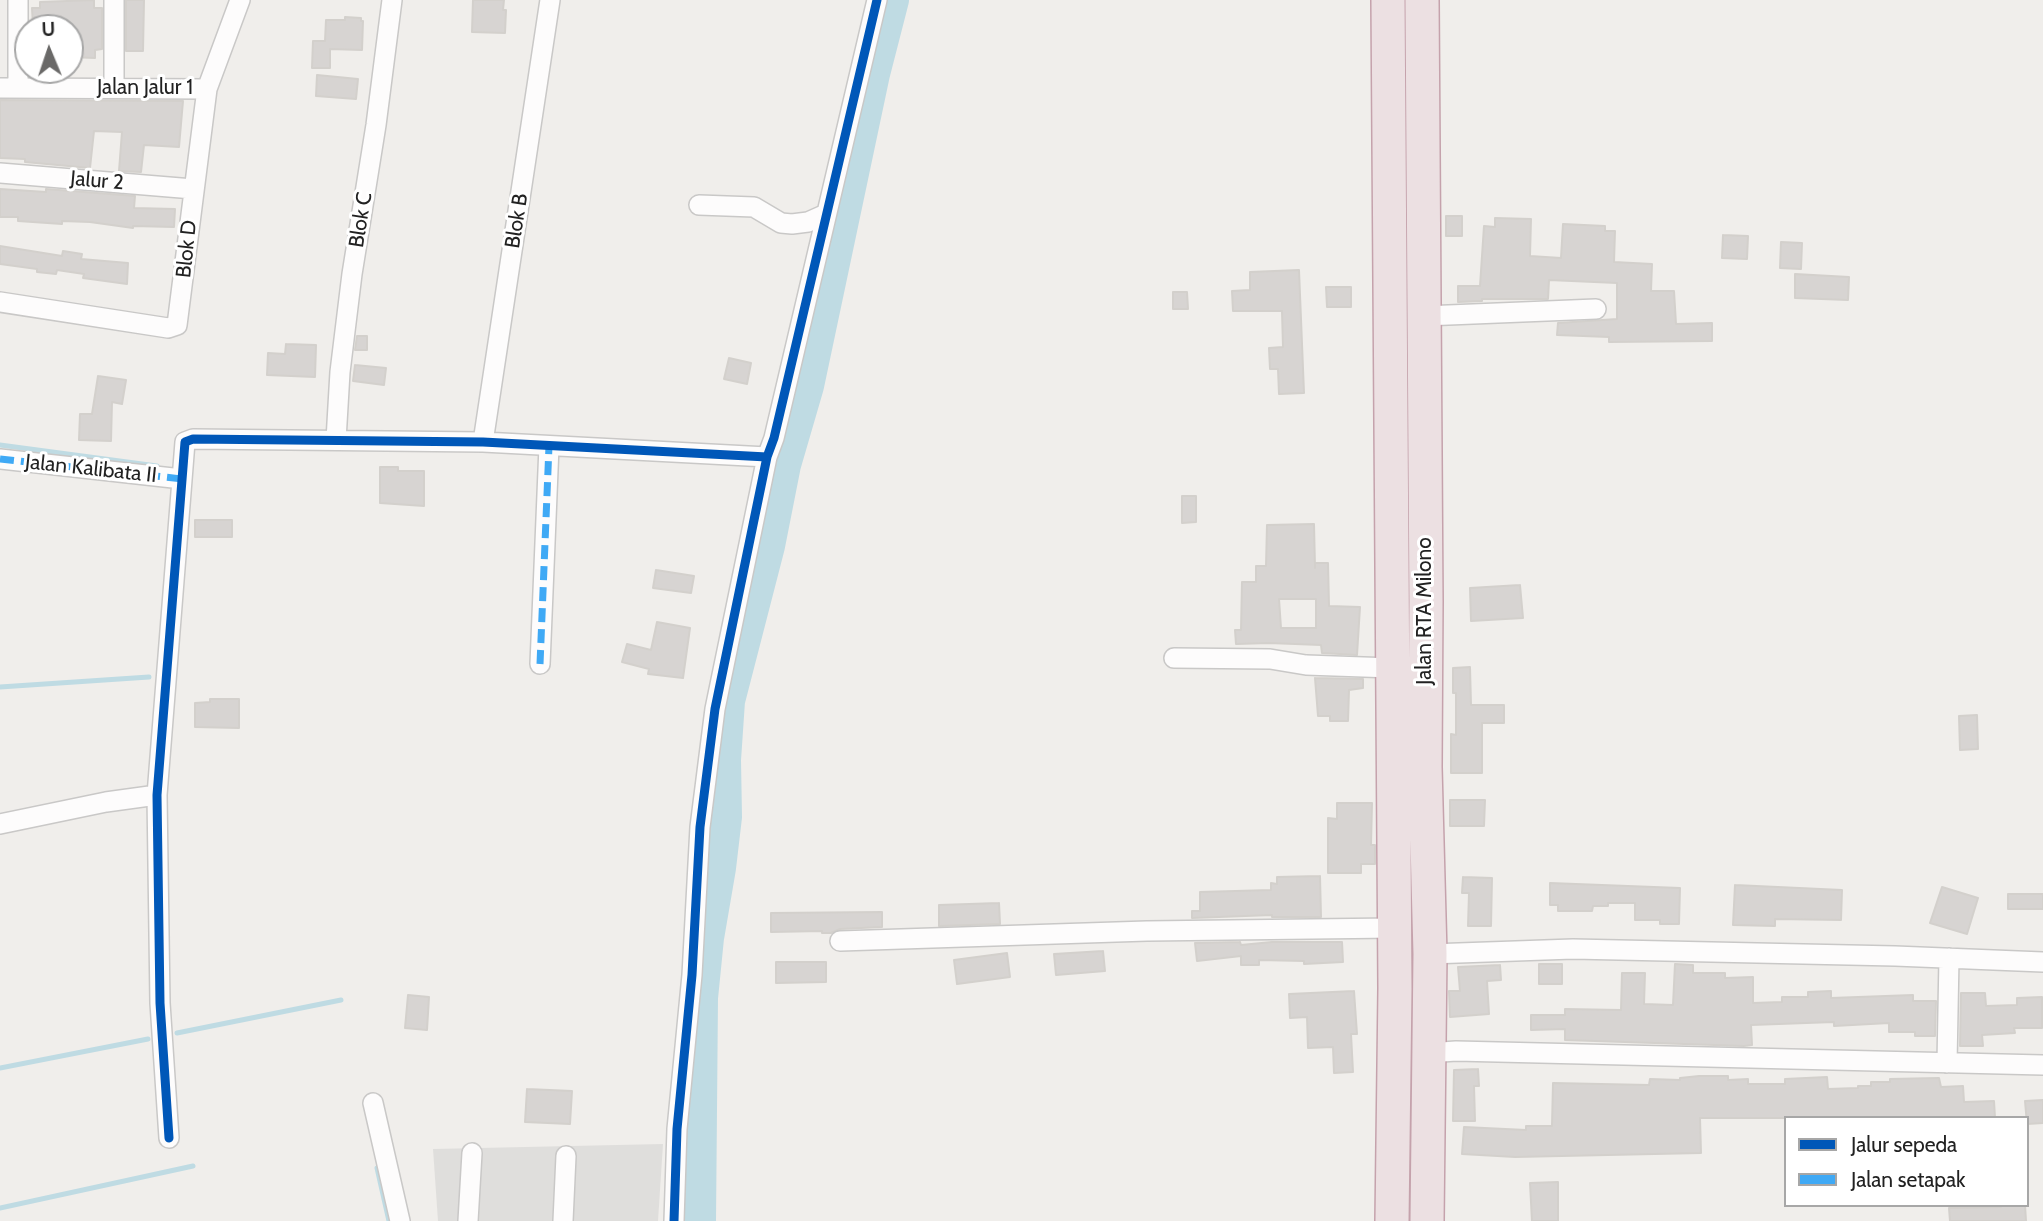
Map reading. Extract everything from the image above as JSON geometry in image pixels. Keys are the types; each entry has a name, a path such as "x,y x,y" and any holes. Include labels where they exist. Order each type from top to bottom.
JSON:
{"highway":[{"name":"Jalan RTA Milono","path":"1388,0 1395,988 1392,1221"},
{"name":"Jalan RTA Milono","path":"1422,0 1425,767 1430,954 1427,1221"},
{"path":"1395,988 1428,987"}],"street":[{"path":"9,88 18,0"},
{"path":"114,0 114,88"},
{"name":"Blok D","path":"0,302 173,327 179,322 207,89 240,0"},
{"name":"Blok C","path":"336,440 340,372 352,274 376,125 391,0"},
{"name":"Blok B","path":"483,442 550,0"},
{"path":"674,1221 677,1129 692,975 700,827 715,709 767,457 774,438 877,0"},
{"name":"Jalan Jalur 1","path":"9,88 207,89"},
{"name":"Jalur 2","path":"0,173 193,189"},
{"path":"699,205 754,207 781,223 792,224 808,222 826,214"},
{"path":"1424,316 1597,309"},
{"path":"169,1138 160,1003 157,795 184,447 188,440 483,442 767,457"},
{"path":"540,664 549,446"},
{"name":"Jalan Kalibata II","path":"0,459 182,479"},
{"path":"1174,658 1270,659 1306,665 1392,668"},
{"path":"0,824 157,795"},
{"path":"840,941 1147,931 1394,928"},
{"path":"1430,954 1573,949 2043,962"},
{"path":"1948,1063 1949,958"},
{"path":"1428,1053 1455,1051 2043,1065"},
{"path":"373,1103 400,1221"},
{"path":"468,1221 472,1153"},
{"path":"562,1221 566,1156"}],"shaded area":[{"path":"663,1144 658,1221 438,1221 433,1149"}],"building":[{"path":"94,0 94,8 102,8 102,49 95,50 95,58 84,58 84,14 32,14 32,8 40,8 40,2"},
{"path":"126,0 144,0 143,51 126,51"},
{"path":"473,0 504,0 505,33 472,32"},
{"path":"345,17 361,18 363,21 362,50 330,49 330,68 312,68 313,41 325,41 326,20 345,20"},
{"path":"317,75 358,79 356,99 316,96"},
{"path":"0,100 183,101 179,147 144,145 141,172 119,171 122,132 94,131 90,168 0,158"},
{"path":"0,189 46,192 46,189 135,196 134,208 175,209 174,227 133,228 90,222 62,221 62,224 18,221 18,217 0,217"},
{"path":"1446,216 1462,216 1462,236 1446,236"},
{"path":"1495,218 1531,219 1530,256 1561,258 1563,224 1605,226 1605,231 1615,231 1614,262 1652,264 1651,291 1674,291 1676,324 1712,323 1712,341 1609,342 1609,337 1557,335 1558,323 1617,319 1617,283 1549,280 1548,299 1482,299 1458,302 1458,286 1480,286 1484,226 1495,227"},
{"path":"1723,235 1748,236 1747,259 1722,258"},
{"path":"1781,242 1802,243 1801,269 1780,268"},
{"path":"0,246 62,256 63,251 82,254 81,259 128,263 127,284 83,278 84,274 57,270 56,274 37,272 37,269 0,264"},
{"path":"1299,270 1304,393 1279,394 1278,369 1270,369 1269,348 1283,347 1282,311 1233,311 1232,291 1250,290 1250,272"},
{"path":"1795,274 1849,277 1848,300 1795,298"},
{"path":"1326,287 1351,287 1351,307 1327,307"},
{"path":"1173,292 1187,292 1188,309 1173,309"},
{"path":"357,336 367,336 367,350 355,350"},
{"path":"286,344 316,345 315,377 267,375 268,353 285,354"},
{"path":"729,358 751,363 747,384 724,379"},
{"path":"355,365 386,368 384,385 353,381"},
{"path":"98,376 126,380 122,404 112,402 111,441 79,440 80,414 92,414"},
{"path":"380,467 398,467 398,471 424,471 424,506 380,503"},
{"path":"1182,496 1196,496 1196,522 1182,523"},
{"path":"195,520 232,520 232,537 195,537"},
{"path":"1314,524 1315,568 1315,563 1328,563 1329,606 1360,607 1357,655 1322,653 1321,645 1236,644 1235,630 1241,630 1242,582 1256,582 1256,566 1266,566 1267,525","holes":["1279,599 1316,599 1316,628 1281,628"]},
{"path":"656,570 694,576 691,593 653,588"},
{"path":"1520,585 1523,618 1471,621 1470,588"},
{"path":"657,622 690,628 683,678 648,674 649,669 622,662 627,644 651,650"},
{"path":"1470,667 1471,705 1504,705 1504,723 1482,723 1482,773 1451,773 1451,734 1456,735 1453,668"},
{"path":"1315,678 1363,679 1363,688 1349,690 1348,721 1330,721 1330,716 1318,716"},
{"path":"210,699 239,699 239,728 195,727 195,703 210,702"},
{"path":"1977,715 1978,749 1960,750 1959,716"},
{"path":"1450,800 1485,800 1484,826 1450,826"},
{"path":"1337,803 1372,803 1371,845 1375,845 1375,864 1361,864 1361,873 1328,873 1328,818 1337,819"},
{"path":"1320,876 1321,917 1272,915 1192,918 1192,911 1200,911 1200,892 1271,890 1271,883 1277,884 1277,877"},
{"path":"1463,877 1492,878 1491,926 1468,926 1469,893 1462,893"},
{"path":"1550,883 1680,888 1679,924 1660,924 1660,920 1635,920 1635,903 1608,903 1608,906 1593,906 1592,911 1558,911 1558,905 1550,905"},
{"path":"1735,885 1842,890 1841,920 1775,919 1775,926 1733,925"},
{"path":"1942,887 1978,898 1967,934 1930,923"},
{"path":"2008,894 2043,894 2043,909 2008,909"},
{"path":"999,903 1000,924 939,926 939,905"},
{"path":"882,912 882,927 840,929 831,933 771,932 771,913"},
{"path":"1240,942 1241,945 1342,942 1343,962 1304,964 1304,961 1259,960 1259,965 1241,965 1241,956 1197,961 1195,943"},
{"path":"1103,951 1105,971 1056,975 1054,954"},
{"path":"1007,953 1010,977 957,984 954,960"},
{"path":"776,962 826,962 826,982 776,983"},
{"path":"1539,964 1562,964 1562,984 1539,984"},
{"path":"1675,964 1693,965 1693,973 1725,973 1725,978 1753,977 1753,1003 1782,1002 1782,997 1808,997 1808,992 1831,991 1831,998 1913,995 1913,1001 1936,1001 1935,1036 1915,1036 1915,1032 1889,1032 1889,1023 1834,1026 1834,1022 1751,1025 1752,1045 1744,1046 1565,1040 1565,1029 1531,1030 1531,1015 1565,1015 1565,1009 1621,1010 1622,973 1645,973 1644,1004 1673,1005"},
{"path":"1500,965 1501,980 1487,981 1489,1014 1450,1017 1449,991 1460,991 1458,967"},
{"path":"1354,991 1357,1034 1351,1034 1353,1072 1334,1073 1333,1047 1308,1048 1307,1017 1290,1018 1289,994"},
{"path":"1961,993 1985,993 1986,1006 2017,1005 2017,998 2042,997 2042,1028 2014,1028 2015,1033 1982,1035 1983,1046 1960,1046"},
{"path":"408,995 429,997 427,1030 405,1028"},
{"path":"1478,1069 1479,1086 1474,1086 1475,1121 1453,1121 1454,1070"},
{"path":"1728,1076 1728,1080 1748,1079 1748,1084 1785,1084 1785,1079 1827,1077 1828,1089 1871,1086 1871,1082 1890,1082 1890,1079 1939,1078 1941,1087 1963,1086 1964,1102 1994,1101 1995,1116 1700,1118 1701,1153 1515,1157 1462,1154 1464,1127 1526,1130 1526,1126 1552,1126 1553,1083 1649,1085 1650,1079"},
{"path":"527,1089 572,1091 570,1124 525,1122"},
{"path":"2043,1100 2043,1123 2029,1124 2025,1101"},
{"path":"1558,1182 1558,1221 1532,1221 1530,1183"},
{"path":"2025,1207 2026,1221 1950,1221 1949,1208"}],"waterway":[{"path":"700,1221 702,998 726,817 725,760 729,701 769,546 785,465 808,386 874,74 893,0"},
{"path":"0,445 157,466"},
{"path":"0,687 149,677"},
{"path":"177,1033 341,1000"},
{"path":"0,1068 148,1039"},
{"path":"0,1208 193,1166"},
{"path":"383,1167 377,1168 389,1221"}],"marked path":[{"path":"540,664 549,446"},
{"path":"0,459 182,479"}],"cycle path":[{"path":"674,1221 677,1129 692,975 700,827 715,709 767,457 774,438 877,0"},
{"path":"169,1138 160,1003 157,795 185,442 193,439 483,442 767,457"}]}
